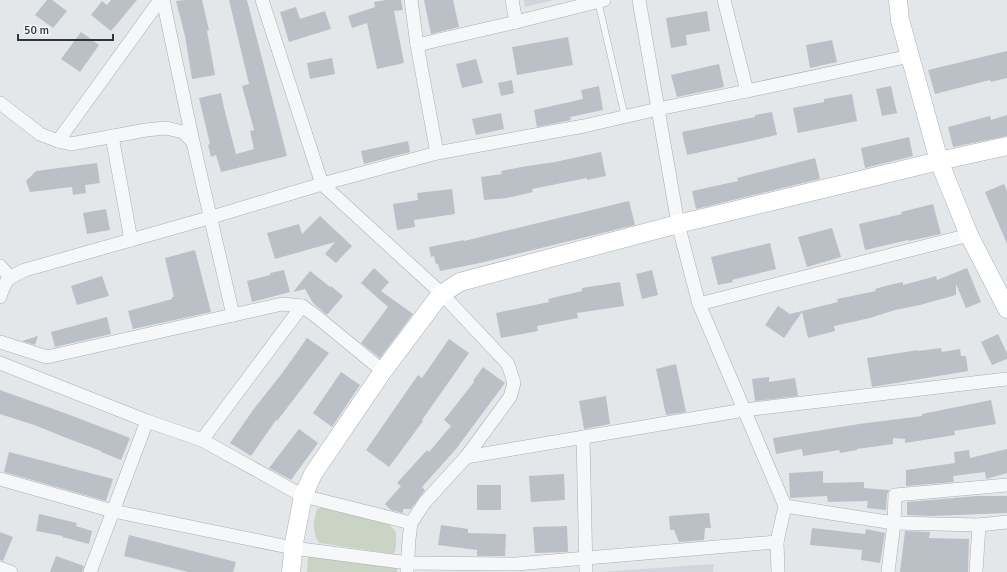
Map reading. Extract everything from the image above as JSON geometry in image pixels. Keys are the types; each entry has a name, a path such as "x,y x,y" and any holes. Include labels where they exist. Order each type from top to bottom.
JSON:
{"street":[{"path":"58,141 162,0"},
{"path":"162,0 193,142 212,217 233,316"},
{"path":"262,0 322,184 442,294 508,364 514,383 510,397 466,457 425,502 411,523 408,568"},
{"path":"412,0 417,45 437,153"},
{"path":"512,0 516,22"},
{"path":"639,0 678,224 699,304 785,506 777,542 778,572"},
{"path":"724,0 747,91"},
{"path":"898,0 900,20 939,161 969,235 1007,309"},
{"path":"417,45 601,1"},
{"path":"0,297 3,288 10,277 25,270 322,184 437,153 625,118 658,109 910,56"},
{"path":"0,103 40,134 71,144 146,130 166,128 183,132 193,142"},
{"path":"112,136 131,240"},
{"path":"291,572 293,548 303,496 313,474 382,371 442,294 460,282 678,224 1007,146"},
{"path":"699,304 969,235"},
{"path":"0,266 10,277"},
{"path":"0,342 47,357 282,304 302,306 382,371"},
{"path":"202,440 302,306"},
{"path":"0,363 147,421 202,440 303,496 411,523"},
{"path":"466,457 744,410 1007,378"},
{"path":"90,572 147,421"},
{"path":"583,438 586,572"},
{"path":"0,479 113,511 293,548 408,568 516,568 586,558 777,542"},
{"path":"888,572 894,523 895,495 1007,485"},
{"path":"785,506 894,523 979,526 1007,522"},
{"path":"976,572 979,526"},
{"path":"0,568 11,572"}],"lane":[{"path":"601,1 625,118"}],"shaded area":[{"path":"524,0 554,0 525,7"},
{"path":"714,564 713,572 599,572"}],"green space":[{"path":"326,506 385,519 396,532 396,547 394,554 319,543 314,531 315,518 317,509"},
{"path":"308,556 397,568 397,572 307,572"}],"building":[{"path":"47,0 52,0 67,11 53,28 35,15"},
{"path":"111,0 137,0 111,31 91,15 102,1 107,5"},
{"path":"202,0 209,30 207,31 215,75 192,79 185,36 176,1"},
{"path":"229,0 247,0 287,156 221,172 216,155 211,157 208,145 210,144 199,98 221,93 236,154 254,149 250,131 254,130 242,86 249,84"},
{"path":"401,0 403,10 394,11 404,63 377,69 367,23 352,28 348,16 375,7 374,2"},
{"path":"424,0 453,0 459,27 431,34"},
{"path":"296,7 300,19 325,11 331,29 289,42 280,12"},
{"path":"707,11 710,31 686,35 687,45 671,48 666,18"},
{"path":"81,32 99,45 80,72 61,59"},
{"path":"568,37 573,65 517,75 512,47"},
{"path":"832,40 837,62 810,68 806,45"},
{"path":"1007,51 1007,78 991,82 990,80 935,94 928,70"},
{"path":"332,58 335,74 310,79 307,63"},
{"path":"476,59 483,83 462,88 456,64"},
{"path":"719,64 724,87 677,97 671,75"},
{"path":"512,80 514,93 501,96 498,83"},
{"path":"599,86 603,110 570,117 571,120 537,127 534,110 583,99 581,90"},
{"path":"891,86 897,113 882,116 876,89"},
{"path":"852,94 857,121 798,133 793,108 824,102 824,99"},
{"path":"772,112 777,135 687,155 682,132"},
{"path":"501,113 504,129 476,135 472,119"},
{"path":"1007,115 1007,136 953,147 948,127 990,116 991,120"},
{"path":"909,137 913,156 865,168 861,148"},
{"path":"408,141 410,152 364,164 361,151"},
{"path":"601,152 606,176 587,180 587,178 532,189 533,192 507,198 484,200 481,177 502,174 501,171 555,162"},
{"path":"815,158 820,179 696,209 692,191 738,181 737,178"},
{"path":"97,163 100,183 85,185 86,193 73,195 72,187 30,192 26,181 36,171"},
{"path":"1004,184 1007,191 1007,244 985,192"},
{"path":"452,189 455,214 414,220 415,227 397,230 393,204 418,200 417,193"},
{"path":"629,201 635,225 480,263 440,271 434,256 431,257 429,247 464,241"},
{"path":"933,204 941,234 865,250 859,224 902,214 901,212"},
{"path":"106,209 110,230 87,234 83,213"},
{"path":"320,216 352,246 336,263 325,254 335,242 275,259 267,233 299,224 302,234"},
{"path":"832,228 841,257 807,267 798,237"},
{"path":"770,243 776,269 718,285 711,257"},
{"path":"195,250 211,312 133,329 128,311 172,299 172,297 174,297 165,258"},
{"path":"374,268 389,282 381,291 413,314 380,358 361,343 388,307 361,283"},
{"path":"967,268 981,302 966,308 956,284 956,295 834,326 835,331 808,338 802,312 784,338 765,325 778,306 790,314 838,302 837,299 876,291 875,289 889,285 903,282 903,285 936,276 937,280"},
{"path":"284,270 290,292 252,302 247,281"},
{"path":"652,270 658,295 642,299 636,274"},
{"path":"310,271 343,296 327,315 313,303 305,289 293,292"},
{"path":"102,276 109,296 77,305 71,286"},
{"path":"620,282 624,306 577,313 578,318 537,326 538,331 501,338 496,313 549,302 548,299 582,291 582,288"},
{"path":"107,317 111,334 55,347 51,332"},
{"path":"998,334 1007,353 1007,359 992,365 981,342"},
{"path":"38,336 35,345 22,341"},
{"path":"307,338 329,353 277,421 276,420 251,456 230,443"},
{"path":"449,339 469,353 422,420 423,421 389,467 366,450 418,375 422,378"},
{"path":"941,348 942,352 960,349 961,356 966,356 968,371 872,387 867,358"},
{"path":"676,364 686,412 666,415 656,369"},
{"path":"483,367 505,383 456,449 422,487 425,490 411,509 403,509 403,513 391,510 385,504 401,486 397,483 427,450 429,452 451,426 444,420 474,382 473,381"},
{"path":"341,372 360,385 332,427 313,413"},
{"path":"769,377 769,382 795,378 798,396 755,401 752,379"},
{"path":"0,390 130,438 121,460 37,426 0,414"},
{"path":"606,396 610,424 584,429 579,401"},
{"path":"991,400 996,424 954,431 955,435 905,443 905,439 893,438 893,444 840,453 839,450 803,456 802,449 776,454 773,438 859,424 922,416 922,414"},
{"path":"299,429 318,443 291,480 269,468"},
{"path":"1007,449 1007,473 986,479 985,472 953,476 954,482 906,486 906,470 955,463 954,452 969,450 970,458"},
{"path":"9,452 113,479 106,501 4,472"},
{"path":"823,471 823,483 864,482 864,488 889,490 887,495 886,510 867,508 868,501 828,502 827,496 790,498 789,473"},
{"path":"564,474 565,500 531,502 529,476"},
{"path":"477,485 501,485 501,510 477,510"},
{"path":"977,496 1007,496 1007,513 932,516 907,515 907,502"},
{"path":"709,513 711,528 705,528 704,540 679,542 674,530 670,530 669,516"},
{"path":"39,514 77,523 76,526 92,531 89,544 62,537 63,536 36,531"},
{"path":"441,525 468,529 468,533 506,534 505,556 477,556 477,550 438,545"},
{"path":"567,526 568,552 535,553 533,527"},
{"path":"812,528 865,534 866,529 885,533 880,563 861,560 862,550 810,545"},
{"path":"905,531 930,532 929,538 969,539 968,572 900,572"},
{"path":"0,532 13,537 3,561 0,560"},
{"path":"129,535 236,562 233,572 188,572 124,556"},
{"path":"56,556 84,566 82,572 50,572"}]}
